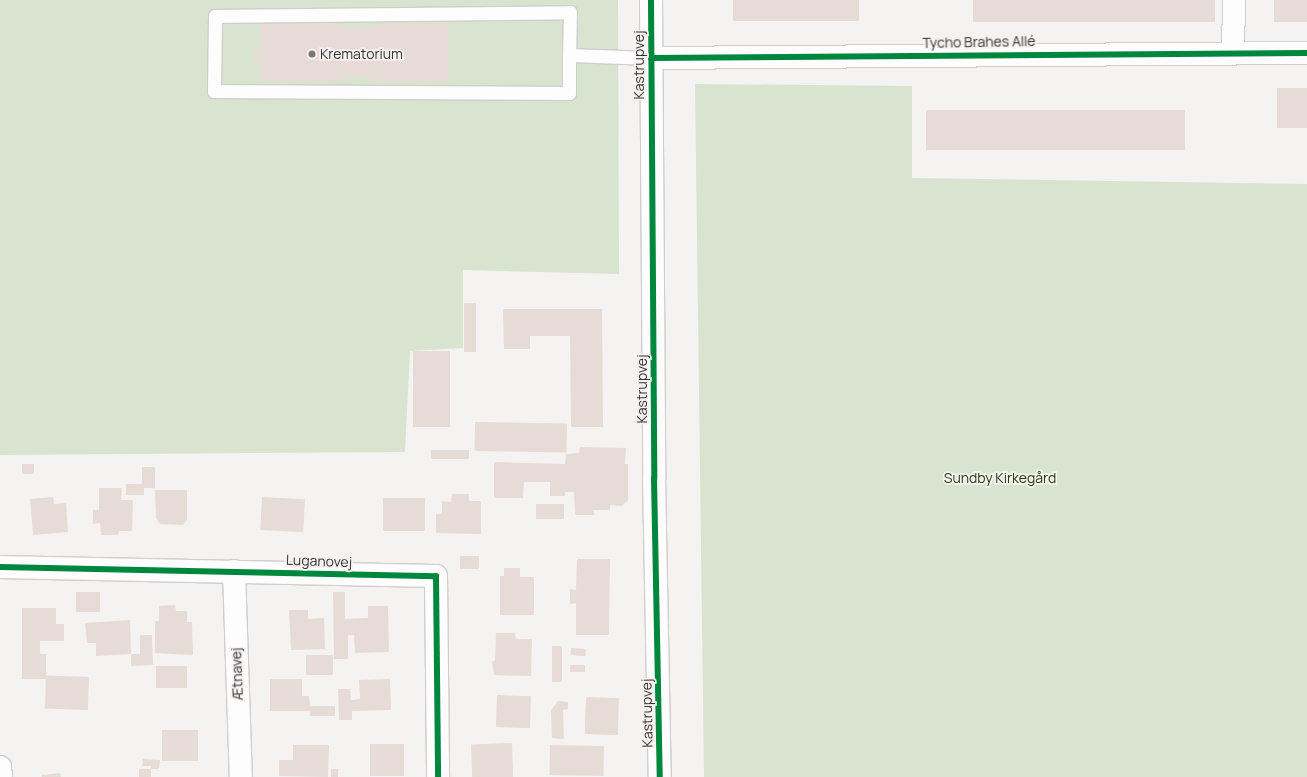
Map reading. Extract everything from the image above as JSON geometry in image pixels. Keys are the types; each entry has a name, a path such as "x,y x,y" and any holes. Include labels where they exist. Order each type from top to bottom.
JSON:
{"street":[{"name":"Kastrupvej","path":"651,0 660,777"},
{"path":"1233,52 1234,0"},
{"name":"Tycho Brahes Allé","path":"651,58 1233,52 1307,53"},
{"name":"Luganovej","path":"0,567 436,576 438,777"},
{"name":"Ætnavej","path":"234,571 241,777"},
{"path":"0,767 1,777"}],"lane":[{"path":"570,12 570,55 569,93 214,91 215,16 570,12"},
{"path":"570,55 651,58"}],"green space":[{"path":"0,0 618,0 619,274 463,270 463,348 410,351 405,452 0,455"},
{"name":"Sundby Kirkegård","path":"695,84 912,86 912,178 1307,184 1307,777 704,777"}],"building":[{"path":"733,0 859,0 859,21 733,21"},
{"path":"973,0 1215,0 1215,22 973,22"},
{"path":"1274,0 1307,0 1307,22 1274,22"},
{"path":"260,23 345,24 346,28 373,28 373,24 449,24 449,82 373,82 373,77 345,77 345,81 260,81 261,58 252,59 252,50 260,50"},
{"path":"1277,88 1307,88 1307,128 1277,128"},
{"path":"926,110 1185,110 1185,150 926,150"},
{"path":"464,303 476,303 476,352 464,352"},
{"path":"503,309 602,309 603,427 571,427 570,336 530,336 530,349 504,349"},
{"path":"413,351 450,351 450,427 413,427"},
{"path":"475,422 567,424 566,453 474,451"},
{"path":"580,447 626,448 625,464 628,464 628,500 622,506 610,505 610,510 594,510 594,515 575,515 574,492 565,492 565,496 550,496 550,482 524,482 523,498 494,498 494,462 565,464 566,454 579,453"},
{"path":"431,450 469,450 469,459 431,459"},
{"path":"22,464 34,464 34,474 22,474"},
{"path":"142,467 155,467 155,488 144,488 144,495 126,495 126,484 142,484"},
{"path":"99,488 122,488 121,500 133,500 132,531 119,531 118,535 101,535 100,523 93,524 93,510 99,510"},
{"path":"155,490 187,490 187,520 183,525 160,524 156,518"},
{"path":"452,494 469,494 469,501 481,501 481,534 436,533 436,514 442,514 442,501 451,502"},
{"path":"53,497 54,504 66,503 68,532 33,535 30,499"},
{"path":"262,497 305,499 303,532 260,530"},
{"path":"383,498 425,498 425,531 383,531"},
{"path":"536,504 564,504 564,519 536,519"},
{"path":"460,556 479,556 479,569 460,569"},
{"path":"577,559 610,559 609,635 576,635 576,603 570,604 570,589 576,590"},
{"path":"504,568 520,568 520,577 534,577 534,615 500,615 500,576 504,576"},
{"path":"76,592 100,592 100,612 76,612"},
{"path":"333,592 345,592 345,619 368,618 368,606 388,606 389,652 355,653 354,635 348,635 348,659 334,659"},
{"path":"175,605 176,611 187,611 187,622 192,622 193,655 155,653 155,621 159,621 159,606"},
{"path":"22,608 56,608 56,624 64,624 64,641 40,641 40,654 46,654 46,679 22,679"},
{"path":"289,610 308,610 308,619 324,618 325,649 291,650"},
{"path":"130,620 131,654 96,656 96,643 87,643 85,623"},
{"path":"496,633 515,633 516,639 532,639 531,676 494,675 492,662 495,660"},
{"path":"140,635 152,635 153,665 131,666 131,654 140,654"},
{"path":"552,646 562,646 562,682 552,682"},
{"path":"571,648 586,649 585,656 571,655"},
{"path":"306,655 333,655 333,675 306,675"},
{"path":"570,665 585,665 585,672 570,672"},
{"path":"156,666 187,666 187,688 156,688"},
{"path":"46,675 89,677 88,710 45,708"},
{"path":"270,679 302,679 302,696 309,696 310,706 335,706 335,716 310,716 310,711 270,711"},
{"path":"390,679 391,710 352,711 352,720 339,720 338,689 350,689 351,700 360,699 359,680"},
{"path":"497,695 531,696 530,728 496,727"},
{"path":"586,697 619,698 618,735 585,734"},
{"path":"558,701 568,702 568,709 563,710 564,739 552,738 551,710"},
{"path":"162,730 198,730 198,761 162,761"},
{"path":"512,743 513,777 472,777 471,744"},
{"path":"370,744 404,744 404,776 370,776"},
{"path":"293,745 329,745 328,777 279,776 279,760 293,760"},
{"path":"550,745 604,746 603,776 549,775"},
{"path":"143,759 160,760 159,769 151,769 151,766 142,766"},
{"path":"139,769 151,769 151,777 139,777"},
{"path":"331,769 338,769 338,777 331,777"},
{"path":"60,773 61,777 42,777 41,775"}],"cycle path":[{"path":"651,0 654,478 660,777"},
{"path":"651,58 1307,53"},
{"path":"0,567 436,576 438,777"}],"place":[{"name":"Krematorium","path":"312,54"}]}
